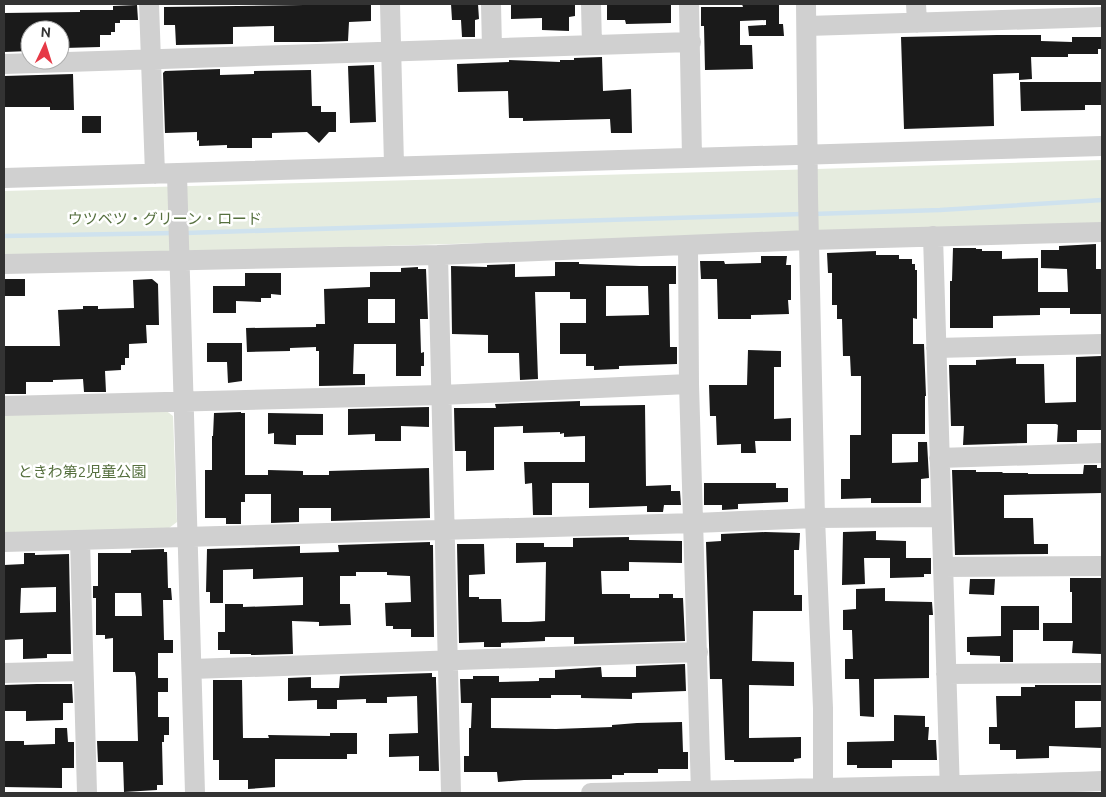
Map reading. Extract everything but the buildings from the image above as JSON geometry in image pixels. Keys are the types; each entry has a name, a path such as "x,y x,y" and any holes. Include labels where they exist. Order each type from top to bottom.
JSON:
{"street":[{"path":"149,4 155,174"},
{"path":"390,4 394,165"},
{"path":"491,4 492,48"},
{"path":"591,4 592,45"},
{"path":"689,4 692,157"},
{"path":"806,4 815,518 824,708 823,790"},
{"path":"807,26 916,13 1102,17"},
{"path":"4,64 691,42"},
{"path":"4,178 177,174 394,165 1102,146"},
{"path":"177,174 182,402 195,793"},
{"path":"4,264 438,255 809,240 1102,232"},
{"path":"933,236 950,790"},
{"path":"688,246 689,384 695,523 701,792"},
{"path":"438,255 451,793"},
{"path":"936,348 1102,344"},
{"path":"4,406 441,395 689,384"},
{"path":"940,458 1102,453"},
{"path":"4,542 815,518 941,517"},
{"path":"80,540 87,793"},
{"path":"943,567 1102,566"},
{"path":"192,669 698,652"},
{"path":"4,673 83,671"},
{"path":"946,674 1102,672"},
{"path":"591,793 950,790 1102,781"}],"green space":[{"name":"ウツベツ・グリーン・ロード","path":"1102,160 1102,225 4,257 4,191"},
{"name":"ときわ第2児童公園","path":"164,409 173,416 177,522 165,531 4,537 4,412"}],"waterway":[{"path":"812,214 940,210 1102,200"},
{"path":"185,233 802,214"},
{"path":"4,236 175,233"}]}
